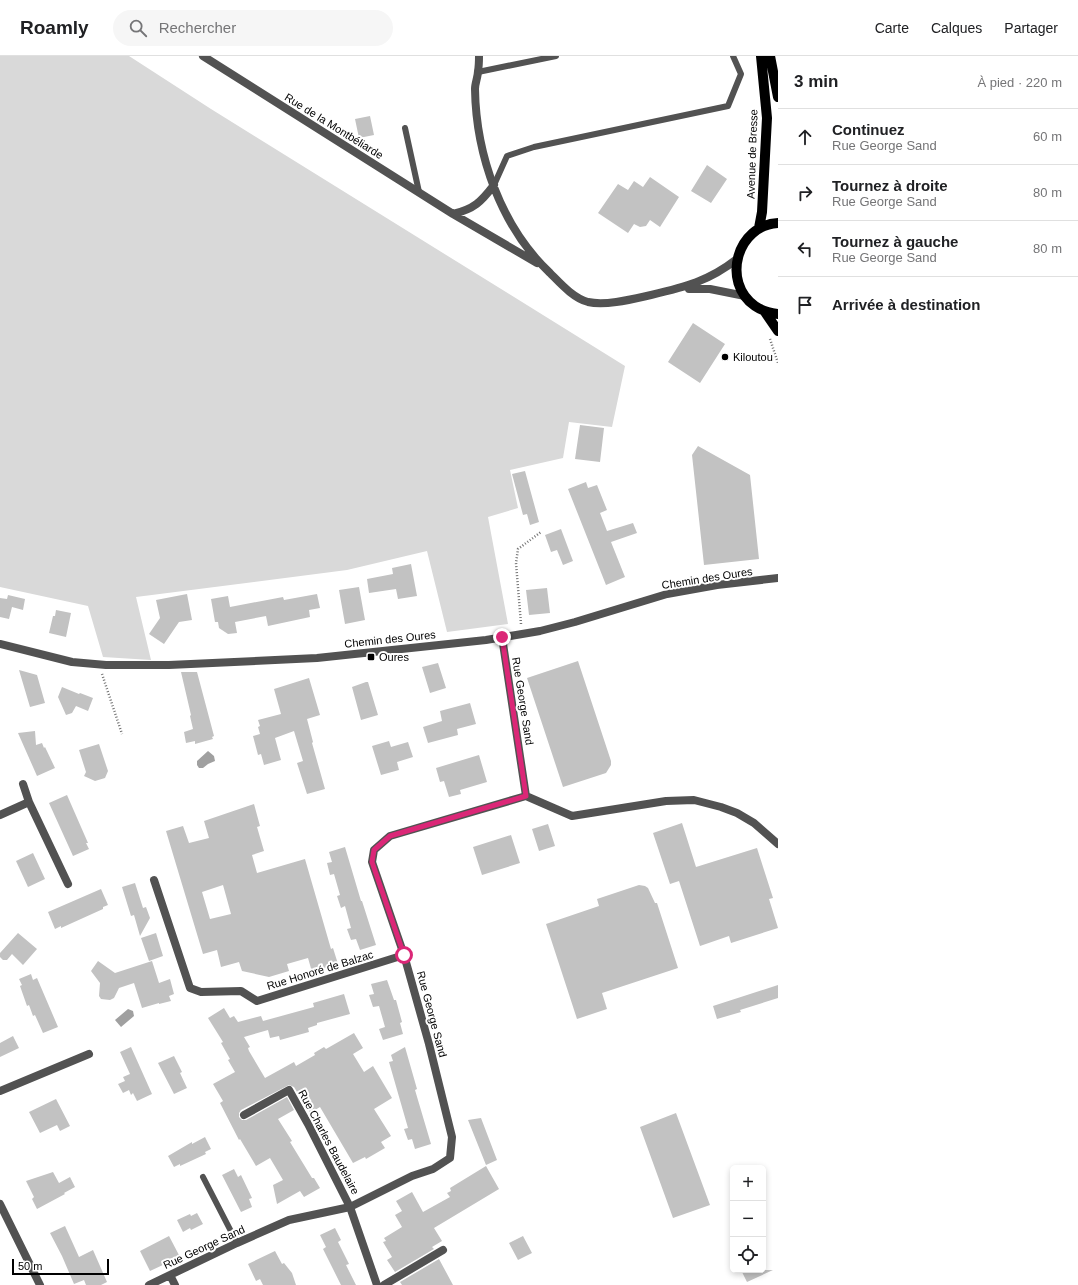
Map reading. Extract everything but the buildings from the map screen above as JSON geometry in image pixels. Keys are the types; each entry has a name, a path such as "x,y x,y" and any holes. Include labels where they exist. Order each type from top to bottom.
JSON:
{"main road":[{"name":"Avenue de Bresse","path":"759,228 762,212 767,118 761,56"},
{"path":"770,56 778,97"},
{"path":"778,223 773,223 759,228 749,236 741,247 736,259 738,285 745,296 754,305 765,312 778,331"},
{"path":"765,312 778,314"}],"street":[{"name":"Rue de la Montbéliarde","path":"203,56 453,214 543,267"},
{"path":"479,56 475,87 476,111 483,146 497,196 511,223 525,245 543,267 562,285 579,298 588,302 601,303 628,300 693,285 723,270 736,259"},
{"path":"453,214 467,210 482,200 494,185"},
{"path":"672,290 710,289 745,296"},
{"name":"Chemin des Oures","path":"0,644 72,662 98,664 169,665 316,658 486,640 522,634 575,622 667,594 717,585 778,578"},
{"name":"Rue George Sand","path":"149,1285 289,1220 350,1207 412,1176 433,1169 450,1158 452,1137 404,955 372,862 374,850 390,836 526,796 502,637"},
{"path":"23,784 29,802 68,884"},
{"path":"526,796 572,816 666,801 694,800 737,813 754,823 778,844"},
{"path":"0,815 29,802"},
{"name":"Rue Honoré de Balzac","path":"154,880 190,988 201,992 241,991 257,1001 404,955"},
{"path":"0,1091 89,1054"},
{"name":"Rue Charles Baudelaire","path":"244,1115 289,1090 350,1207"},
{"path":"0,1204 40,1285"},
{"path":"350,1207 377,1285"},
{"path":"384,1285 443,1250"},
{"path":"170,1275 175,1285"}],"lane":[{"path":"478,72 556,56"},
{"path":"494,185 507,156 534,147 728,106 741,74 733,56"},
{"path":"405,128 419,192"},
{"path":"203,1177 237,1243"}],"path":[{"path":"767,333 776,353 778,363"},
{"path":"522,634 516,563 518,549 541,532"},
{"path":"98,664 122,734"}],"shaded area":[{"path":"0,56 129,56 211,109 625,366 612,427 569,422 563,458 510,470 518,508 488,517 508,624 447,632 427,551 347,570 136,597 151,660 103,657 88,606 0,587"},
{"path":"208,751 214,756 215,761 203,768 199,768 197,761"},
{"path":"128,1009 133,1011 134,1016 121,1027 115,1020"}],"place":[{"name":"Kiloutou","path":"725,357"},
{"name":"Oures","path":"371,657"}],"route":[{"path":"404,955 372,862 374,850 390,836 526,796 502,637"}]}
